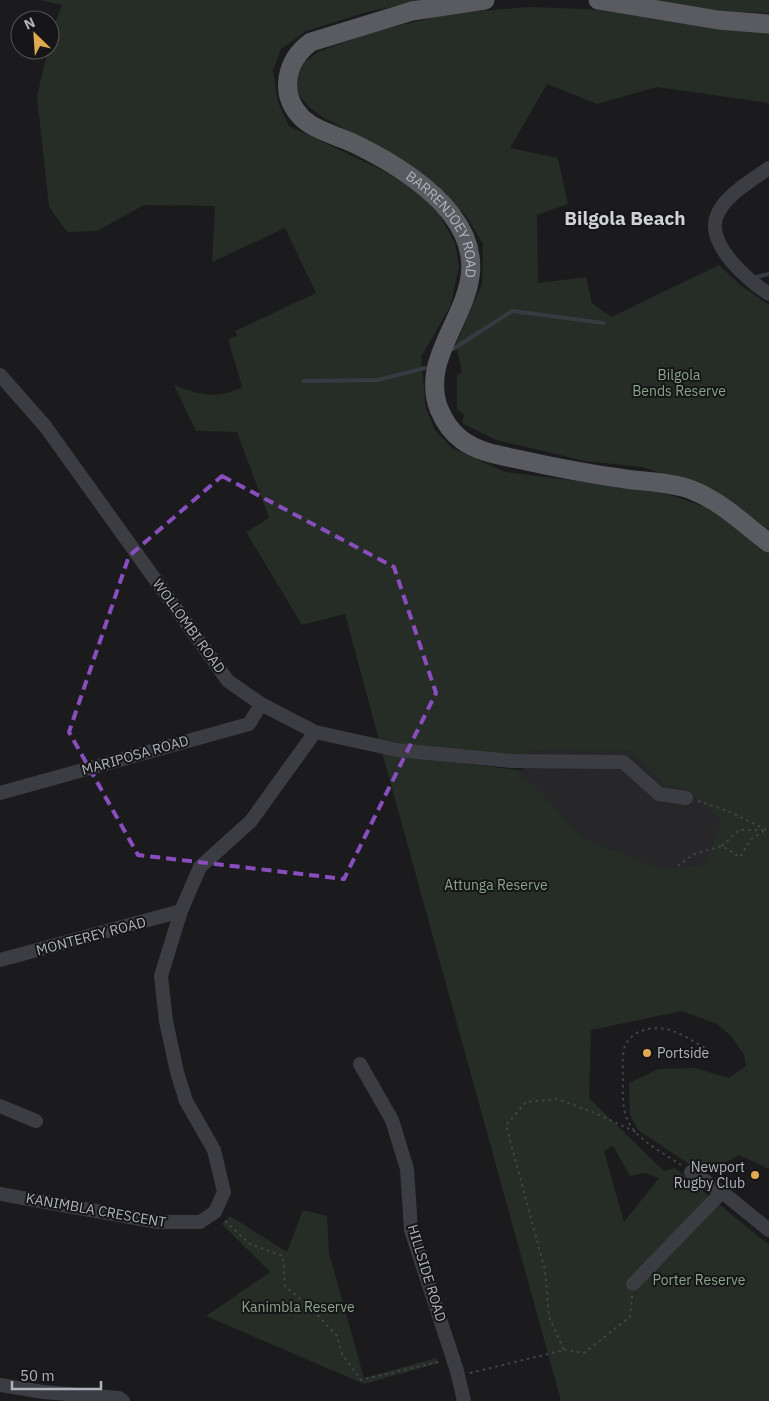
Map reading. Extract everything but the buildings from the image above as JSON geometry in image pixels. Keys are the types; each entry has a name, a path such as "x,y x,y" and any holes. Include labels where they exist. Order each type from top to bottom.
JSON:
{"main road":[{"name":"BARRENJOEY ROAD","path":"485,0 412,11 311,42 300,50 292,61 289,72 289,95 297,112 303,119 355,144 404,172 442,204 463,232 470,255 468,290 434,376 437,402 444,419 461,440 489,452 544,465 672,484 694,491 722,505 769,543"},
{"path":"598,0 718,20 769,24"}],"street":[{"path":"769,168 731,197 719,213 716,225 721,244 736,268 769,294"},
{"name":"WOLLOMBI ROAD","path":"0,375 45,426 228,681 261,704 315,732 397,750 512,761 623,762 659,794 686,798"},
{"name":"MARIPOSA ROAD","path":"0,793 249,724 261,704"},
{"path":"215,1212 224,1192 214,1150 186,1101 166,1022 161,976 181,911 200,867 250,822 315,732"},
{"name":"MONTEREY ROAD","path":"0,960 181,911"},
{"name":"HILLSIDE ROAD","path":"360,1064 394,1128 407,1169 411,1230 458,1375 464,1401"},
{"path":"0,1106 36,1121"},
{"path":"691,1172 722,1192 769,1230"},
{"path":"632,1284 722,1192"},
{"name":"KANIMBLA CRESCENT","path":"0,1194 158,1222 200,1222 215,1212"},
{"path":"0,1385 43,1392 119,1398 123,1401"}],"path":[{"path":"686,798 728,811 767,830"},
{"path":"678,866 694,854 722,846 739,830 767,830"},
{"path":"722,846 740,857 751,839 767,830"},
{"path":"638,1134 630,1124 623,1102 624,1051 627,1041 637,1032 650,1027 661,1027 674,1030 705,1048"},
{"path":"564,1350 550,1318 545,1270 506,1125 526,1102 558,1099 597,1114 638,1134 691,1172"},
{"path":"215,1212 250,1244 283,1256 285,1286 310,1307 337,1336 342,1354 361,1380 443,1361 458,1375 564,1350 584,1353 630,1317 632,1284"}],"highlighted area":[{"path":"222,476 394,567 436,693 344,879 138,855 69,732 129,556"}],"shaded area":[{"path":"544,717 694,776 748,815 718,891 507,809"}],"green space":[{"path":"40,0 428,0 367,12 306,31 281,49 273,70 278,102 289,126 384,171 414,188 440,216 455,243 459,267 450,307 421,357 426,409 435,430 452,448 505,472 659,491 711,509 769,549 769,1169 739,1155 721,1165 692,1166 638,1130 630,1115 629,1083 659,1069 695,1068 729,1078 746,1066 744,1055 733,1038 717,1024 682,1011 591,1030 589,1098 664,1171 675,1168 769,1245 769,1401 561,1401 382,752 522,771 520,779 534,785 582,838 662,869 705,865 722,820 689,791 664,784 631,751 531,750 526,763 379,740 345,614 302,625 246,532 269,518 237,432 196,431 174,385 208,395 224,394 242,387 228,339 237,336 235,331 316,293 285,228 212,262 215,206 144,205 97,231 67,232 49,207 37,96 46,60 60,60 60,10 62,5","holes":["613,1146 630,1176 645,1173 659,1178 624,1222 604,1151"]},
{"path":"646,0 769,0 769,13 713,11"},
{"name":"Bilgola Bends Reserve","path":"529,7 610,10 723,30 769,31 769,103 657,87 597,104 547,84 510,148 558,158 568,204 537,215 538,283 586,277 592,303 611,317 719,265 739,284 769,305 769,530 713,489 642,467 585,461 496,440 462,423 464,415 457,409 457,375 462,373 456,344 482,284 483,244 467,217 440,190 396,156 324,118 309,107 298,94 296,79 304,62 320,51 375,31 453,13"},
{"name":"Kanimbla Reserve","path":"303,1210 327,1216 329,1253 364,1378 436,1358 439,1363 364,1384 206,1316 270,1272 222,1224 230,1216 287,1252"}],"waterway":[{"path":"756,277 769,274"},
{"path":"453,349 512,311 604,323"},
{"path":"304,381 378,380 425,368"}],"place":[{"name":"Portside","path":"647,1053"},
{"name":"Newport Rugby Club","path":"755,1175"}],"district":[{"name":"Bilgola Beach","path":"625,218"}],"park label":[{"name":"Attunga Reserve","path":"496,885"},
{"name":"Porter Reserve","path":"699,1280"}]}
